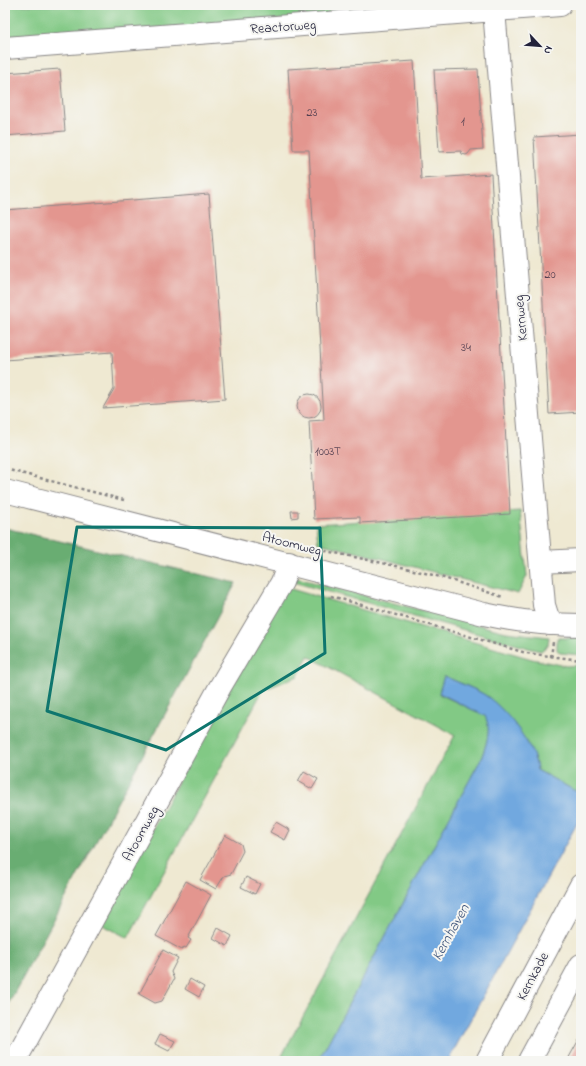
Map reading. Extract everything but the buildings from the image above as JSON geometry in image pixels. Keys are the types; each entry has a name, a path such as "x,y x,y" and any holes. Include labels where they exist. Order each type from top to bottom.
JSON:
{"street":[{"name":"Reactorweg","path":"5,48 560,5"},
{"name":"Kernweg","path":"494,10 544,605 550,624"},
{"name":"Atoomweg","path":"5,491 484,614 517,621 581,625"},
{"path":"541,562 581,560"},
{"name":"Atoomweg","path":"15,1061 220,687 282,582 289,563"},
{"name":"Kernkade","path":"487,1061 580,890"},
{"path":"529,1061 581,965"}],"path":[{"path":"5,469 128,501"},
{"name":"Atoomweg","path":"306,547 414,570 505,597"}],"highlighted area":[{"path":"77,527 320,528 325,653 166,750 47,711"}],"green space":[{"path":"5,5 407,5 407,10 5,41"},
{"path":"520,511 527,576 518,594 318,543 316,524"},
{"path":"5,528 236,583 5,1010"},
{"path":"289,576 506,632 549,637 548,645 541,651 532,649 286,580"},
{"path":"284,587 532,659 566,666 581,665 581,794 537,770 531,750 525,740 511,720 495,703 478,691 444,676 439,694 486,716 488,721 488,738 485,748 481,759 318,1061 279,1061 455,735 308,656 298,676 263,690 128,938 101,924"},
{"path":"557,638 581,638 581,655 560,653 557,650"}],"water":[{"name":"Kernhaven","path":"444,676 483,694 503,711 526,740 531,750 537,770 581,794 581,816 448,1061 318,1061 481,759 485,748 488,738 488,727 485,716 439,693"}]}
